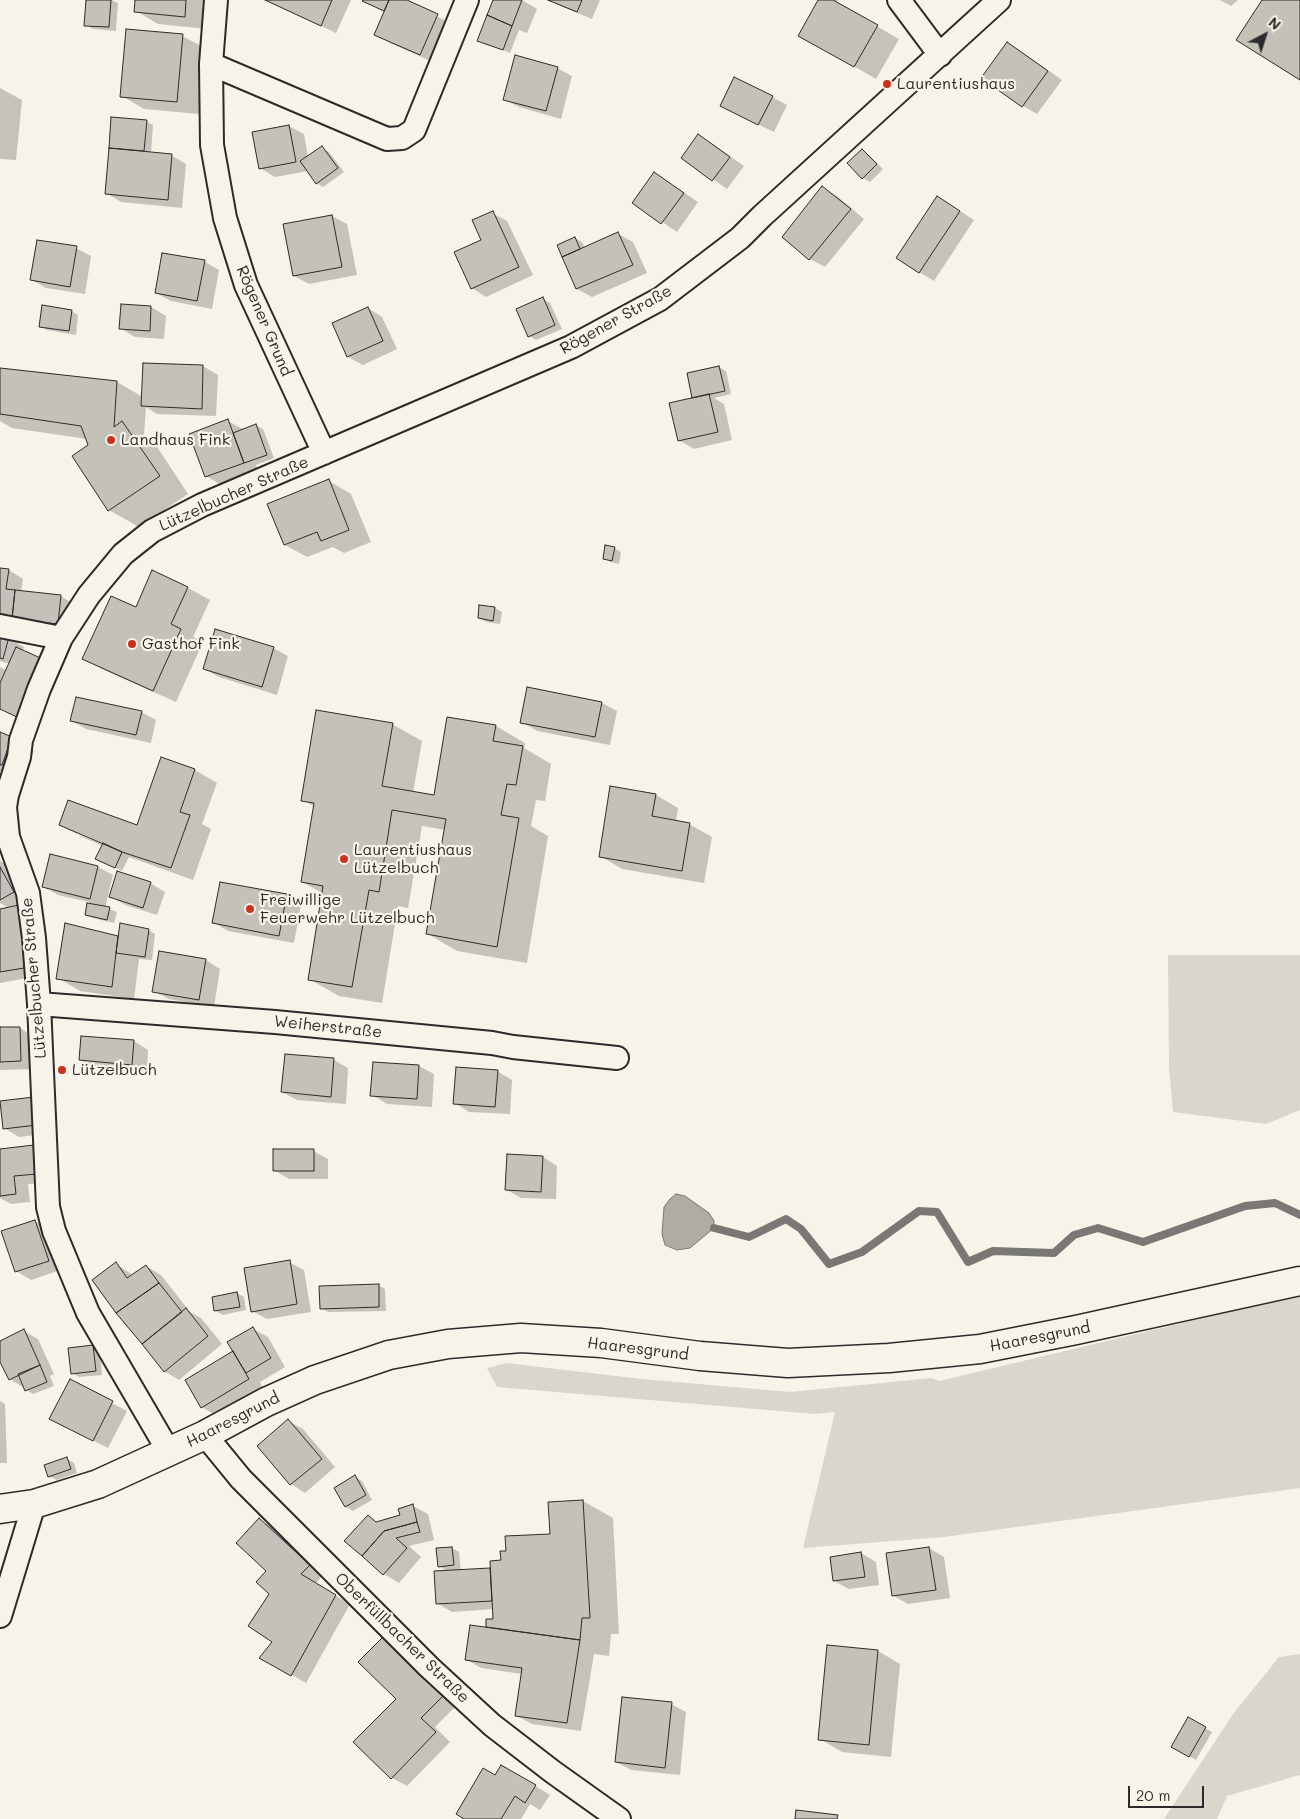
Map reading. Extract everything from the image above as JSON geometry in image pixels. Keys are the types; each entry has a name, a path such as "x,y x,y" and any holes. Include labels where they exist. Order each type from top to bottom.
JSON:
{"street":[{"name":"Rögener Grund","path":"216,0 212,64 212,145 225,218 246,285 324,454"},
{"path":"212,64 387,139 402,138 414,130 467,0"},
{"path":"899,0 940,55"},
{"name":"Rögener Straße","path":"324,454 571,348 660,299 740,238 999,0"},
{"name":"Lützelbucher Straße","path":"169,1452 88,1313 54,1231 48,1207 39,1004 34,938 28,893 4,836 5,807 19,757 21,740 39,689 61,638 89,595 123,554 152,531 202,505 324,454"},
{"path":"0,626 61,638"},
{"name":"Weiherstraße","path":"39,1004 275,1022 492,1043 617,1058"},
{"name":"Haaresgrund","path":"0,1509 34,1504 98,1484 205,1435 266,1402 315,1380 389,1355 448,1344 521,1338 601,1343 700,1356 788,1362 889,1358 980,1349 1300,1281"},
{"name":"Oberfüllbacher Straße","path":"205,1435 241,1479 436,1674 492,1725 619,1819"},
{"path":"0,1616 34,1504"}],"shaded area":[{"path":"1168,955 1300,955 1300,1110 1266,1124 1173,1112 1169,1067"},
{"path":"676,1194 685,1196 709,1213 714,1221 714,1228 690,1248 677,1250 665,1245 662,1234 664,1207"},
{"path":"1300,1295 1300,1488 944,1537 803,1548 835,1412 815,1414 497,1387 487,1368 506,1363 642,1379 790,1392 932,1378 939,1381"},
{"path":"1300,1654 1300,1775 1227,1796 1217,1819 1164,1819 1233,1714 1279,1657"}],"building":[{"path":"86,0 111,0 109,27 84,26"},
{"path":"135,0 186,0 185,17 134,12"},
{"path":"265,0 332,0 321,26"},
{"path":"363,0 389,0 384,11"},
{"path":"389,0 407,0 438,14 420,55 374,35"},
{"path":"493,0 522,0 512,26 487,15"},
{"path":"548,0 582,0 577,12"},
{"path":"818,0 833,0 878,25 854,67 798,36"},
{"path":"1262,0 1300,0 1300,80 1236,40"},
{"path":"487,15 512,26 503,50 477,41"},
{"path":"126,29 183,34 177,102 120,97"},
{"path":"1007,42 1048,71 1022,107 981,78"},
{"path":"515,55 558,67 546,111 503,100"},
{"path":"734,77 773,96 758,125 720,106"},
{"path":"111,117 147,120 144,151 109,148"},
{"path":"289,125 296,162 259,169 252,132"},
{"path":"698,134 730,157 712,181 681,158"},
{"path":"322,146 338,168 316,184 300,161"},
{"path":"109,148 172,154 168,200 105,194"},
{"path":"862,149 877,164 862,179 847,163"},
{"path":"654,172 684,193 661,224 632,203"},
{"path":"822,186 851,209 809,260 782,237"},
{"path":"937,196 960,211 919,273 896,258"},
{"path":"493,211 519,267 471,289 454,252 481,240 472,220"},
{"path":"332,215 342,267 293,276 283,224"},
{"path":"618,232 633,265 576,289 562,257"},
{"path":"575,237 580,249 562,257 557,245"},
{"path":"37,240 77,246 70,287 30,280"},
{"path":"162,253 205,260 197,301 155,293"},
{"path":"543,297 555,325 528,337 516,309"},
{"path":"121,304 151,306 150,331 119,329"},
{"path":"42,305 72,310 69,331 39,327"},
{"path":"368,307 383,341 347,357 332,323"},
{"path":"143,363 203,365 202,409 141,406"},
{"path":"719,366 725,391 692,398 687,373"},
{"name":"Landhaus Fink","path":"0,368 117,381 114,427 122,421 160,476 108,511 72,456 88,445 81,426 0,414"},
{"path":"709,394 718,432 678,441 669,403"},
{"path":"228,419 244,463 205,477 189,434"},
{"path":"256,424 267,455 244,463 233,433"},
{"path":"329,479 349,530 321,541 317,532 284,545 267,504"},
{"path":"605,545 615,547 612,561 603,559"},
{"path":"0,568 9,569 6,589 15,590 12,619 0,617"},
{"name":"Gasthof Fink","path":"152,570 188,587 171,624 181,629 153,691 82,659 111,596 136,607"},
{"path":"15,590 61,595 58,624 12,619"},
{"path":"479,605 495,607 493,621 478,618"},
{"path":"215,629 274,647 262,687 203,669"},
{"path":"0,635 9,637 3,659 0,658"},
{"path":"16,647 45,660 19,718 0,709 0,683"},
{"path":"527,687 602,702 595,737 520,723"},
{"path":"76,697 142,711 136,735 70,721"},
{"name":"Laurentiushaus Lützelbuch","path":"316,710 393,723 382,786 434,795 447,717 496,725 493,741 523,746 516,785 507,784 501,815 519,818 497,947 426,934 446,819 392,810 379,892 369,890 352,987 308,980 323,886 301,882 314,803 301,801"},
{"path":"0,732 12,737 2,765 0,765"},
{"path":"161,757 195,769 180,812 190,815 171,868 122,852 59,825 68,800 137,825"},
{"path":"610,786 656,794 652,816 690,823 682,871 599,857"},
{"path":"103,843 122,852 115,868 95,859"},
{"path":"50,854 98,866 90,899 42,887"},
{"path":"0,867 14,892 0,900"},
{"path":"117,871 151,882 143,908 109,897"},
{"name":"Freiwillige Feuerwehr Lützelbuch","path":"220,882 287,894 279,936 212,923"},
{"path":"87,903 110,907 107,920 85,915"},
{"path":"19,905 30,967 0,972 0,909"},
{"path":"65,923 118,936 112,987 56,979"},
{"path":"120,923 149,929 145,957 116,953"},
{"path":"159,951 206,959 199,1000 152,992"},
{"path":"0,1027 20,1027 21,1061 0,1062"},
{"path":"81,1036 134,1040 132,1065 79,1060"},
{"path":"285,1054 334,1058 331,1097 281,1092"},
{"path":"373,1062 419,1065 417,1099 370,1096"},
{"path":"456,1067 498,1070 495,1107 453,1104"},
{"path":"34,1097 37,1125 3,1129 0,1101"},
{"path":"34,1145 37,1174 14,1176 16,1194 0,1196 0,1149"},
{"path":"273,1149 314,1149 314,1171 273,1171"},
{"path":"507,1154 543,1156 541,1192 505,1190"},
{"path":"35,1220 49,1261 15,1272 1,1231"},
{"path":"290,1260 297,1304 251,1312 244,1268"},
{"path":"116,1262 127,1278 146,1265 159,1283 116,1313 92,1280"},
{"path":"159,1283 182,1312 142,1344 116,1313"},
{"path":"379,1284 379,1307 320,1309 319,1286"},
{"path":"237,1292 240,1307 214,1311 212,1297"},
{"path":"186,1308 208,1336 164,1372 142,1344"},
{"path":"253,1327 271,1358 246,1373 227,1342"},
{"path":"24,1329 40,1365 9,1380 0,1362 0,1341"},
{"path":"93,1345 96,1371 71,1374 68,1348"},
{"path":"233,1351 249,1379 201,1408 185,1380"},
{"path":"40,1365 47,1382 25,1391 18,1374"},
{"path":"70,1379 113,1401 93,1441 49,1419"},
{"path":"288,1419 322,1459 290,1485 257,1446"},
{"path":"67,1457 71,1469 48,1477 44,1465"},
{"path":"355,1475 366,1495 345,1507 334,1488"},
{"path":"583,1500 590,1618 582,1618 580,1640 486,1627 486,1619 493,1619 490,1561 501,1560 500,1551 506,1551 505,1536 550,1534 548,1502"},
{"path":"413,1504 417,1522 384,1531 362,1556 344,1541 368,1515 376,1522 400,1515 398,1509"},
{"path":"259,1518 310,1565 301,1574 336,1595 291,1676 259,1658 272,1642 248,1626 269,1594 256,1582 266,1571 236,1543"},
{"path":"417,1522 420,1532 396,1538 407,1548 383,1575 362,1556 384,1531"},
{"path":"452,1547 454,1565 438,1567 436,1548"},
{"path":"929,1547 936,1590 892,1596 886,1553"},
{"path":"861,1552 865,1577 833,1581 830,1557"},
{"path":"490,1568 492,1601 436,1604 434,1571"},
{"path":"470,1625 580,1640 567,1723 515,1716 522,1668 465,1660"},
{"path":"383,1637 443,1696 421,1718 436,1732 391,1779 353,1742 396,1699 358,1662"},
{"path":"827,1645 878,1650 869,1745 818,1740"},
{"path":"622,1697 672,1702 665,1768 615,1762"},
{"path":"1188,1717 1206,1727 1189,1757 1171,1747"},
{"path":"501,1765 536,1785 525,1803 515,1796 501,1819 464,1819 456,1814 483,1768 495,1775"},
{"path":"796,1810 838,1815 837,1819 795,1819"}],"waterway":[{"path":"714,1228 749,1237 786,1219 801,1229 829,1264 862,1252 919,1211 937,1212 968,1262 993,1251 1054,1253 1074,1235 1098,1228 1143,1242 1245,1206 1275,1203 1300,1215"}],"place":[{"name":"Laurentiushaus","path":"887,84"},
{"name":"Landhaus Fink","path":"111,440"},
{"name":"Gasthof Fink","path":"132,644"},
{"name":"Laurentiushaus Lützelbuch","path":"344,859"},
{"name":"Freiwillige Feuerwehr Lützelbuch","path":"250,909"},
{"name":"Lützelbuch","path":"62,1070"}]}
